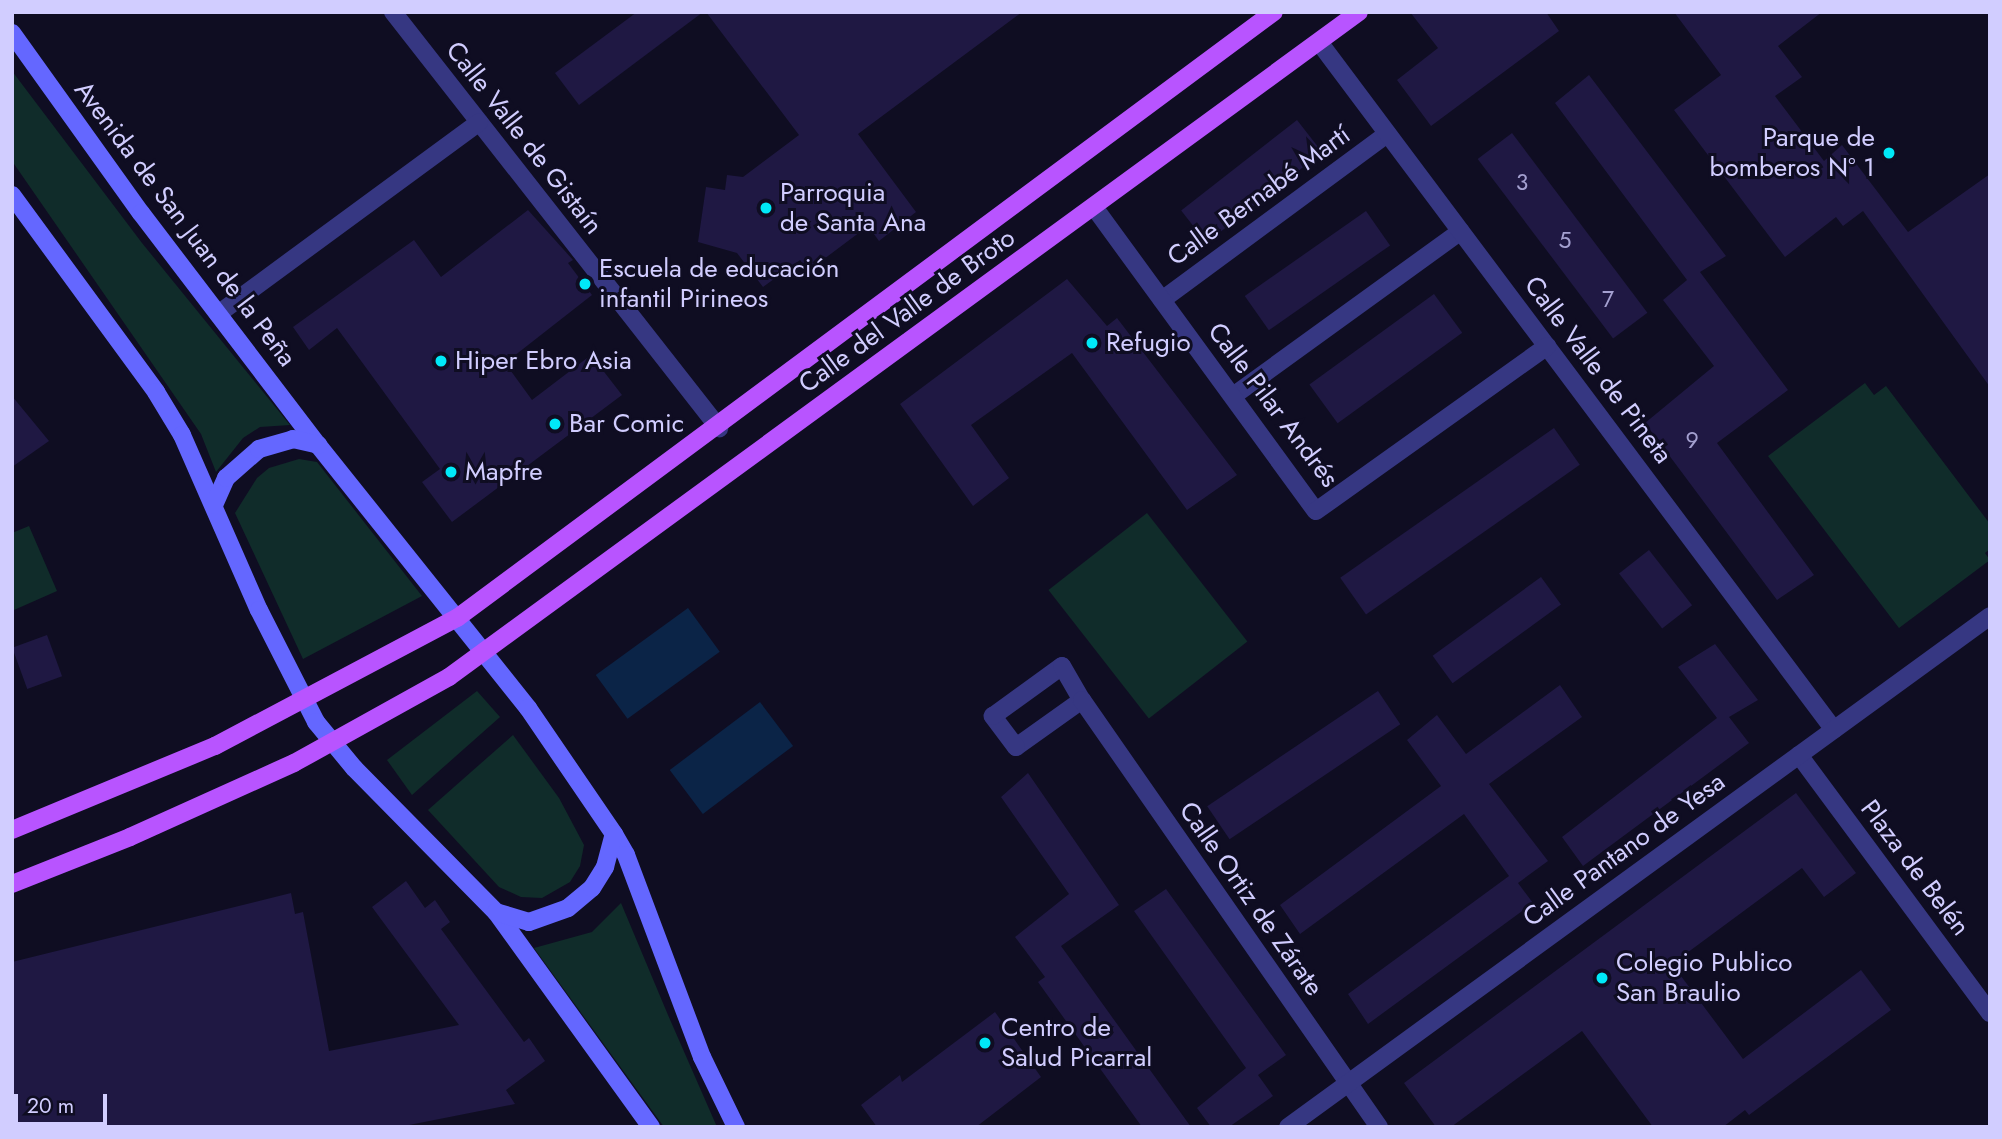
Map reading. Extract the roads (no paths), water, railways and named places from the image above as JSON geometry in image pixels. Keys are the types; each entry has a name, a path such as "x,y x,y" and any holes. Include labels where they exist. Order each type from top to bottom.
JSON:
{"main road":[{"name":"Calle del Valle de Broto","path":"12,830 116,790 304,701 457,618 719,428 1274,12"},
{"name":"Calle del Valle de Broto","path":"12,884 142,832 333,743 486,653 1359,12"},
{"name":"Avenida de San Juan de la Peña","path":"12,33 218,314 318,445 486,653 614,834 626,855 702,1057 736,1127"},
{"path":"12,195 156,392 196,463 304,701 333,743 496,912 651,1127"},
{"path":"214,505 226,478 259,449 293,439 318,445"},
{"path":"496,912 529,922 568,908 592,888 605,867 614,834"}],"street":[{"name":"Calle Valle de Gistaín","path":"393,12 719,428"},
{"name":"Calle Valle de Pineta","path":"1319,42 1835,730"},
{"path":"218,314 479,122"},
{"name":"Calle Bernabé Martí","path":"1162,300 1387,134"},
{"name":"Calle Pilar Andrés","path":"1094,206 1316,510 1547,346"},
{"path":"1233,396 1461,231"},
{"name":"Calle Pantano de Yesa","path":"1288,1127 1990,616"},
{"name":"Calle Ortiz de Zárate","path":"1082,700 1016,747 993,716 1062,666 1082,700 1379,1127"},
{"name":"Plaza de Belén","path":"1799,755 1990,1013"}],"water":[{"path":"688,608 720,652 628,719 596,675"},
{"path":"760,702 793,746 703,814 670,770"}],"place":[{"name":"Parque de bomberos Nº 1","path":"1889,153"},
{"name":"Parroquia de Santa Ana","path":"766,208"},
{"name":"Escuela de educación infantil Pirineos","path":"585,284"},
{"name":"Refugio","path":"1092,343"},
{"name":"Hiper Ebro Asia","path":"441,361"},
{"name":"Bar Comic","path":"555,424"},
{"name":"Mapfre","path":"451,472"},
{"name":"Colegio Publico San Braulio","path":"1602,978"},
{"name":"Centro de Salud Picarral","path":"985,1043"}]}
